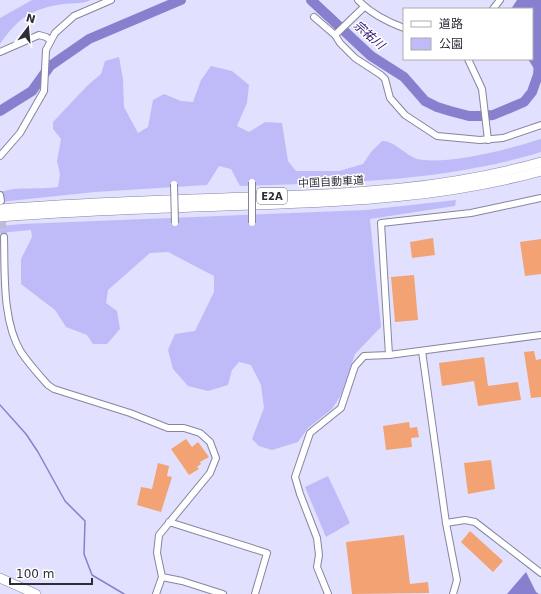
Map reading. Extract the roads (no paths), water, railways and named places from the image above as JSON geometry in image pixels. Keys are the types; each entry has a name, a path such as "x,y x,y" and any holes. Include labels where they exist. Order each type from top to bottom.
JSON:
{"highway":[{"name":"中国自動車道","path":"0,202 99,202 377,191 477,178 541,162"},
{"name":"中国自動車道","path":"0,217 99,210 377,200 478,186 541,171"},
{"path":"0,578 36,594"}],"street":[{"path":"0,156 20,133 44,92 46,76 46,50 50,40 65,23 74,16 111,0"},
{"path":"358,0 364,7 403,27"},
{"path":"494,8 500,0"},
{"path":"338,32 364,7"},
{"path":"314,17 338,32 340,43 355,58 381,75 385,80 390,98 405,115 437,136 488,140 503,138 541,125"},
{"path":"0,52 39,35 50,40"},
{"path":"468,60 482,89 488,140"},
{"path":"252,182 252,223"},
{"path":"174,184 175,223"},
{"path":"389,355 381,223 471,213 541,198"},
{"path":"4,237 6,293 12,331 21,351 48,386 130,413 154,424 168,428 184,428 200,433 210,442 216,458 210,472 159,535 157,553 162,577 156,594"},
{"path":"328,594 317,567 317,538 295,477 310,433 341,408 355,366 364,356 422,351 541,334"},
{"path":"422,351 446,523 457,580 454,594"},
{"path":"446,523 465,520 475,522 541,573"},
{"path":"169,522 267,553 255,594"},
{"path":"162,577 182,581 223,594"}],"waterway":[{"name":"宗祐川","path":"0,111 32,91 50,66 89,39 181,0"},
{"name":"宗祐川","path":"311,0 371,56 404,77 425,101 450,111 469,116 493,115 524,102 532,92 538,75 539,62"},
{"path":"0,405 26,434 38,452 65,501 85,521 84,554 92,575 124,594"}],"tunnel":[{"path":"2,213 4,237"}]}
